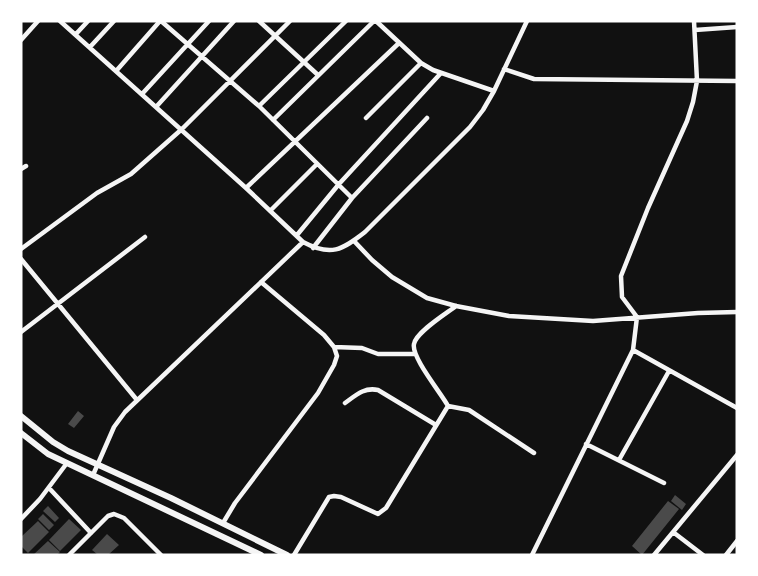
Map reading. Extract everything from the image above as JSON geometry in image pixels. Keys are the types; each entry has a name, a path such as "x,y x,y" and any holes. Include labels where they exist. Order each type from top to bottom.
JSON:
{"street":[{"path":"21,40 38,21"},
{"path":"60,21 182,129 303,242 314,248 338,251 354,241 470,127 494,91 527,21"},
{"path":"76,34 88,21"},
{"path":"90,47 114,21"},
{"path":"117,70 161,21 259,106 352,198"},
{"path":"142,94 209,21"},
{"path":"156,107 234,21"},
{"path":"259,21 318,75"},
{"path":"21,249 96,193 131,174 182,129 290,21"},
{"path":"259,106 346,21"},
{"path":"273,120 375,21 422,63 441,73 494,91"},
{"path":"532,555 633,350 637,317 622,297 621,276 687,121 698,81 694,21"},
{"path":"695,30 737,27"},
{"path":"246,188 399,43"},
{"path":"366,118 422,63"},
{"path":"504,69 534,78 737,81"},
{"path":"297,235 339,184 441,73"},
{"path":"314,248 352,198 427,118"},
{"path":"271,210 316,164"},
{"path":"21,332 145,237"},
{"path":"354,241 372,260 427,298 509,316 593,321 737,312"},
{"path":"93,475 114,427 137,400 303,242"},
{"path":"21,259 137,400"},
{"path":"223,523 235,503 318,393 337,356 334,346 324,335 261,282"},
{"path":"456,306 418,336 414,344 415,354 448,406 469,410 534,453"},
{"path":"334,346 362,348 378,354 415,354"},
{"path":"633,350 737,408"},
{"path":"619,460 669,370"},
{"path":"345,403 363,390 370,388 378,390 436,425"},
{"path":"294,555 329,497 341,497 378,514 383,512 448,406"},
{"path":"21,416 53,442 287,555"},
{"path":"21,433 48,454 261,555"},
{"path":"586,444 664,483"},
{"path":"654,555 737,455"},
{"path":"21,519 68,463"},
{"path":"49,488 92,533"},
{"path":"69,555 108,516 119,514 161,555"},
{"path":"673,532 703,555"},
{"path":"726,555 737,541"}],"building":[{"path":"78,411 84,416 74,428 68,424"},
{"path":"675,495 686,504 682,510 671,501"},
{"path":"668,501 679,509 642,555 632,546"},
{"path":"48,506 59,518 55,522 43,511"},
{"path":"43,514 54,525 49,530 38,519"},
{"path":"69,519 81,530 60,551 49,540"},
{"path":"38,521 49,532 28,553 21,546 21,537"},
{"path":"107,534 119,545 108,555 98,555 92,550"},
{"path":"48,541 60,552 57,555 33,555"}]}
